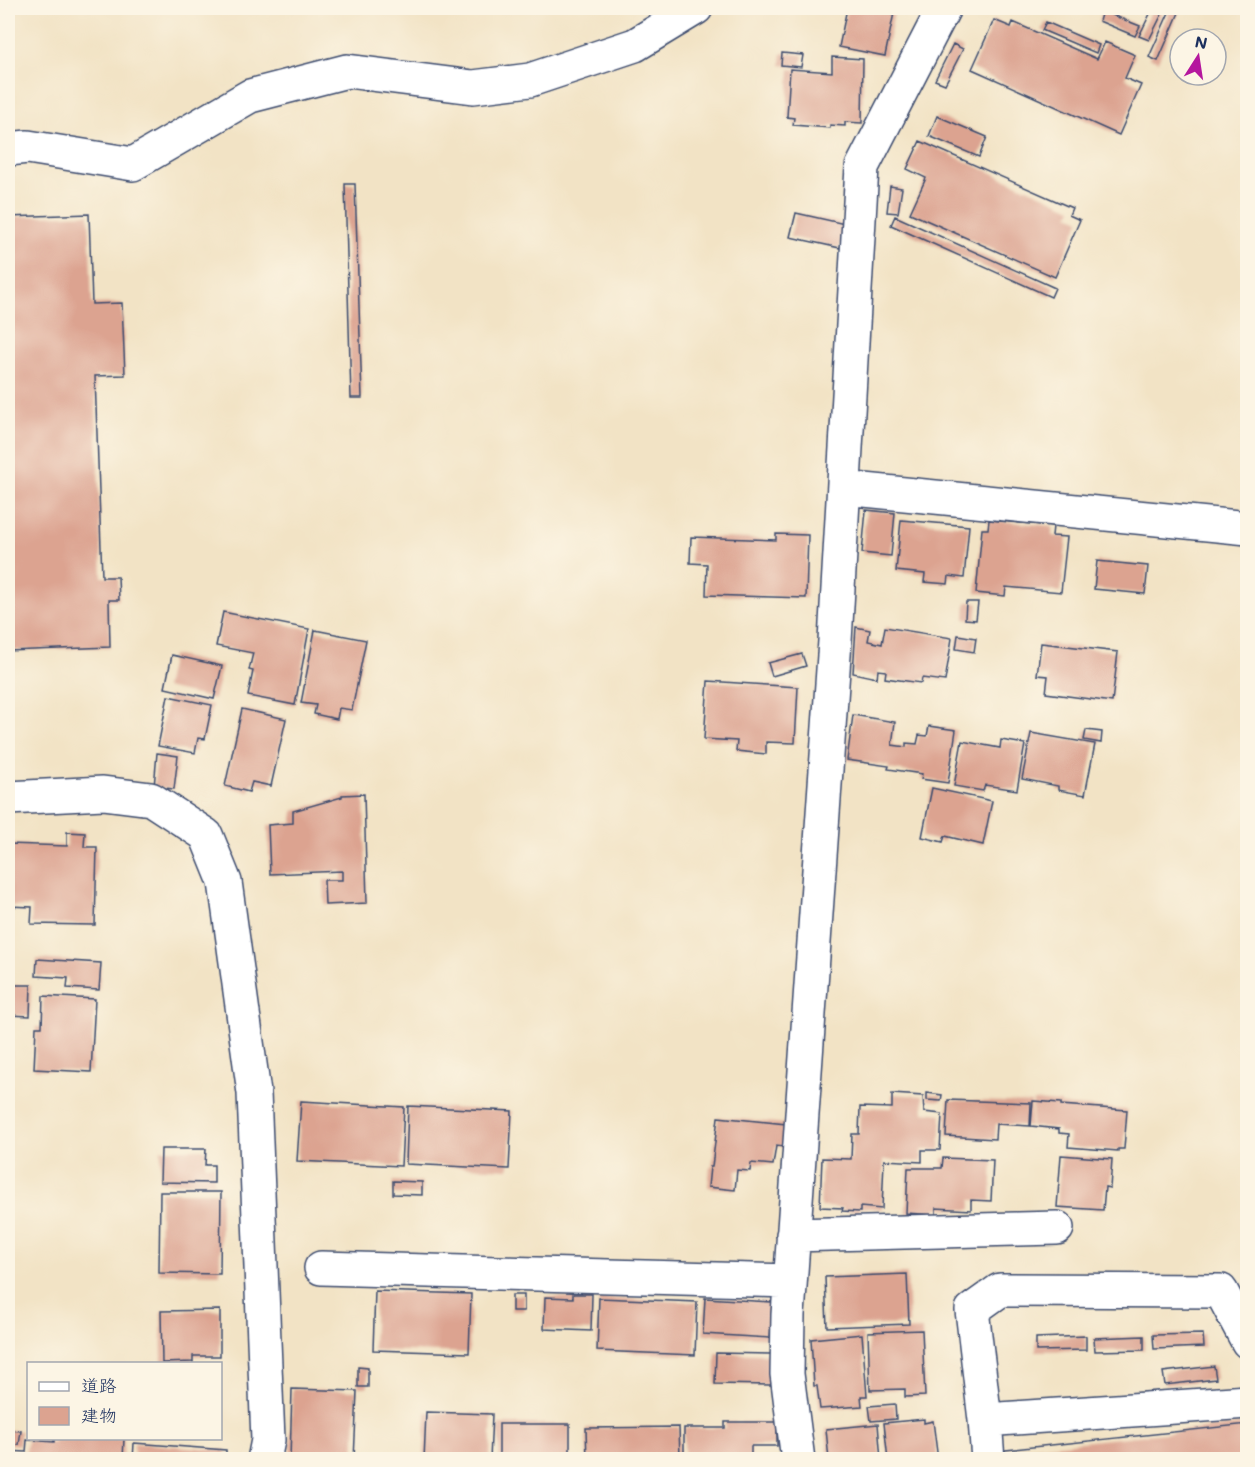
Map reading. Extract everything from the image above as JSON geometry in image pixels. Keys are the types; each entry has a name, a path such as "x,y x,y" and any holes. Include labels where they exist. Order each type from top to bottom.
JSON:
{"street":[{"path":"8,149 28,147 133,164 250,96 347,72 473,87 530,80 635,45 696,8"},
{"path":"798,1460 787,1374 790,1281 835,653 862,167 944,8"},
{"path":"844,488 1248,528"},
{"path":"8,798 103,793 151,799 206,835 225,882 254,1093 268,1440 264,1460"},
{"path":"794,1235 1057,1228"},
{"path":"321,1268 790,1281"},
{"path":"988,1460 986,1420 972,1310 1000,1290 1221,1291 1248,1342"},
{"path":"986,1420 1248,1402"}],"building":[{"path":"497,8 512,8 512,11 497,12"},
{"path":"847,8 895,8 885,56 839,47"},
{"path":"1153,8 1165,8 1149,40 1139,36"},
{"path":"1171,8 1181,8 1173,27 1168,27 1168,38 1158,61 1149,57"},
{"path":"1102,11 1140,26 1135,36 1099,21"},
{"path":"994,20 1011,27 1013,22 1097,59 1105,42 1135,55 1125,78 1141,85 1119,135 972,69"},
{"path":"1046,22 1099,45 1096,53 1042,30"},
{"path":"953,44 963,49 945,84 935,80"},
{"path":"782,53 803,55 801,67 781,65"},
{"path":"832,57 863,59 862,123 845,122 845,126 830,125 830,128 793,125 794,118 787,117 790,69 832,72"},
{"path":"937,116 987,137 979,157 929,136"},
{"path":"920,141 1072,208 1069,215 1080,220 1055,277 910,213 926,178 907,169"},
{"path":"345,184 355,184 362,398 351,398"},
{"path":"890,186 902,188 898,213 887,212"},
{"path":"796,213 845,224 840,248 790,237"},
{"path":"89,214 92,304 122,303 125,375 95,376 102,577 118,577 119,600 109,600 110,647 8,651 8,217"},
{"path":"895,216 1055,288 1051,297 891,225"},
{"path":"866,510 895,513 891,556 862,553"},
{"path":"901,520 969,526 964,578 949,576 948,584 924,582 925,574 896,571"},
{"path":"989,520 1053,526 1052,536 1067,537 1061,592 1006,587 1005,596 976,593 982,529 988,529"},
{"path":"776,534 808,535 806,598 706,595 707,564 690,563 691,537 776,540"},
{"path":"1097,561 1148,566 1145,594 1094,589"},
{"path":"966,602 978,602 976,620 965,619"},
{"path":"223,612 309,629 295,705 248,696 253,671 249,670 253,653 216,646"},
{"path":"856,627 870,630 868,641 882,644 885,627 952,638 945,681 922,678 921,683 885,678 886,671 878,670 877,678 853,673"},
{"path":"315,630 366,640 352,710 339,708 337,719 314,714 316,705 301,703"},
{"path":"958,635 976,638 974,652 956,649"},
{"path":"1041,643 1118,652 1112,702 1046,693 1048,676 1037,675"},
{"path":"802,654 806,666 772,676 768,663"},
{"path":"172,655 222,666 214,699 165,688"},
{"path":"708,681 798,687 795,743 766,742 766,754 736,751 737,741 704,739"},
{"path":"168,696 212,705 205,739 198,738 195,753 158,746"},
{"path":"242,709 286,719 271,786 252,782 249,792 225,786"},
{"path":"853,715 895,722 892,745 906,747 906,743 917,744 919,735 927,736 929,726 956,730 948,783 921,779 922,774 888,769 889,766 847,760"},
{"path":"1086,730 1102,732 1101,743 1084,740"},
{"path":"1031,733 1095,744 1085,795 1058,790 1058,786 1022,779"},
{"path":"1001,740 1025,744 1017,790 985,785 983,791 954,786 962,741 1000,748"},
{"path":"157,753 178,756 174,789 154,787"},
{"path":"932,788 992,801 983,845 945,836 943,842 922,837"},
{"path":"364,794 367,903 325,905 324,880 342,880 342,871 270,874 268,825 293,823 293,811 342,797 342,795"},
{"path":"67,832 85,833 84,847 97,847 95,925 31,924 32,907 8,906 8,844 67,846"},
{"path":"37,959 101,963 99,990 67,988 68,978 36,976"},
{"path":"8,985 31,985 30,1016 8,1015"},
{"path":"43,996 95,999 91,1072 34,1069 36,1027 42,1027"},
{"path":"8,1018 12,1018 11,1089 8,1089"},
{"path":"927,1093 942,1095 941,1101 927,1100"},
{"path":"892,1094 923,1096 924,1112 942,1114 940,1150 922,1150 922,1162 884,1160 882,1209 860,1207 860,1212 842,1211 843,1208 820,1207 822,1158 851,1159 852,1134 859,1134 860,1107 892,1108"},
{"path":"948,1100 1031,1103 1030,1126 996,1124 995,1139 946,1136"},
{"path":"301,1101 404,1107 401,1166 297,1161"},
{"path":"1033,1101 1127,1110 1124,1149 1118,1149 1118,1151 1068,1147 1069,1134 1059,1133 1059,1129 1031,1126"},
{"path":"408,1106 512,1111 509,1169 406,1164"},
{"path":"718,1117 786,1124 784,1147 776,1146 773,1165 751,1163 750,1171 737,1170 735,1190 708,1187"},
{"path":"161,1149 206,1149 205,1165 214,1165 214,1183 160,1182"},
{"path":"1061,1155 1112,1159 1110,1188 1105,1187 1103,1210 1057,1207"},
{"path":"943,1158 993,1160 991,1201 971,1200 971,1210 936,1208 936,1215 906,1213 908,1168 942,1168"},
{"path":"393,1181 422,1182 422,1195 393,1194"},
{"path":"160,1192 221,1192 220,1274 159,1273"},
{"path":"907,1274 909,1324 827,1327 825,1277"},
{"path":"375,1291 471,1294 469,1353 373,1350"},
{"path":"573,1294 592,1294 591,1331 544,1329 545,1297 573,1298"},
{"path":"512,1295 524,1295 524,1311 512,1311"},
{"path":"599,1298 697,1302 695,1355 597,1351"},
{"path":"705,1298 772,1302 770,1338 703,1334"},
{"path":"220,1310 220,1356 193,1356 193,1362 162,1362 161,1311"},
{"path":"922,1330 925,1396 905,1397 905,1389 870,1390 868,1332"},
{"path":"862,1334 867,1396 861,1396 862,1406 820,1409 817,1386 814,1386 811,1339"},
{"path":"1203,1334 1204,1347 1154,1349 1153,1335"},
{"path":"1086,1336 1086,1350 1036,1351 1036,1338"},
{"path":"1144,1336 1144,1350 1095,1351 1094,1338"},
{"path":"716,1353 771,1354 771,1385 715,1384"},
{"path":"1214,1366 1216,1379 1165,1385 1163,1372"},
{"path":"358,1367 368,1368 368,1387 358,1387"},
{"path":"292,1389 357,1391 354,1460 290,1460"},
{"path":"895,1404 896,1419 871,1421 869,1406"},
{"path":"426,1412 492,1414 490,1460 424,1460"},
{"path":"924,1419 924,1423 933,1421 938,1460 888,1460 884,1423"},
{"path":"725,1422 777,1422 777,1446 751,1446 751,1460 684,1460 684,1428 725,1428"},
{"path":"499,1424 570,1424 570,1460 499,1460"},
{"path":"878,1424 881,1460 829,1460 826,1429"},
{"path":"1248,1424 1248,1459 997,1460 996,1451"},
{"path":"679,1427 680,1458 587,1460 586,1428"},
{"path":"8,1430 21,1431 19,1445 8,1444"},
{"path":"27,1440 54,1442 54,1440 124,1440 123,1460 8,1460 8,1451 26,1452"},
{"path":"134,1443 226,1450 226,1460 133,1460"}]}
